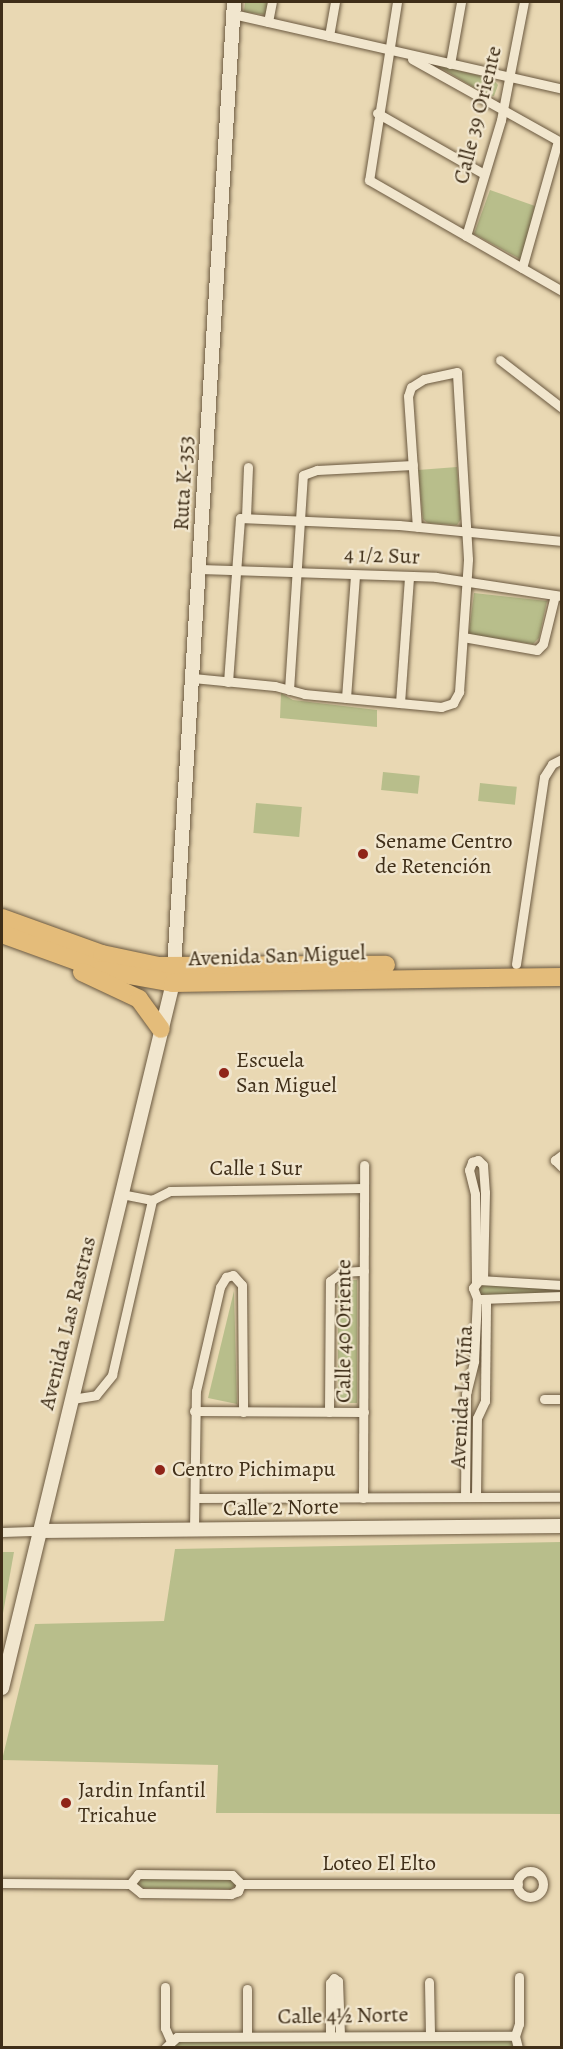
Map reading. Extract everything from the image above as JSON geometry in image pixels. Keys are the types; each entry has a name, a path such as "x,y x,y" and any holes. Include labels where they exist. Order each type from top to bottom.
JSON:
{"highway":[{"name":"Avenida San Miguel","path":"2,918 102,954 174,975 561,964"},
{"name":"Avenida San Miguel","path":"2,934 55,955 113,972 174,975 561,977"},
{"path":"55,955 90,976 139,999 161,1029"}],"street":[{"path":"268,22 272,2"},
{"path":"329,36 335,2"},
{"path":"396,2 377,113 369,180 561,291"},
{"name":"Calle 39 Oriente","path":"450,64 461,2"},
{"name":"Calle 39 Oriente","path":"466,236 510,77 524,2"},
{"path":"233,8 268,22 561,89"},
{"name":"Ruta K-353","path":"174,975 233,8"},
{"path":"402,53 560,142 522,268"},
{"path":"377,113 484,174"},
{"path":"500,360 561,408"},
{"path":"193,678 346,698 445,707 453,703 458,696 467,583 467,531 457,372 424,380 411,387 408,396 417,527"},
{"path":"289,690 303,475 316,470 413,465"},
{"path":"246,517 249,467"},
{"path":"228,682 237,522 246,517 417,527 561,542"},
{"name":"4 1/2 Sur","path":"200,569 409,576 558,595"},
{"path":"346,698 355,575"},
{"path":"400,703 409,576"},
{"path":"463,637 540,649 558,595"},
{"path":"516,964 544,777 552,764 561,759"},
{"name":"Avenida Las Rastras","path":"2,1688 174,975"},
{"path":"561,1155 555,1160 561,1167"},
{"path":"484,1298 492,1290 482,1281 475,1194 468,1170 472,1162 478,1160 483,1165 485,1192 482,1281 473,1292 484,1298 561,1296"},
{"name":"Calle 40 Oriente","path":"363,1497 364,1165"},
{"name":"Calle 1 Sur","path":"152,1200 170,1191 364,1188"},
{"path":"72,1399 96,1395 109,1381 152,1200 121,1194"},
{"path":"329,1412 330,1281 342,1272 364,1271"},
{"path":"194,1530 194,1412 220,1287 230,1276 236,1276 242,1285 243,1412"},
{"path":"482,1281 561,1285"},
{"name":"Avenida La Viña","path":"476,1497 477,1418 485,1401 484,1298"},
{"name":"Avenida La Viña","path":"465,1497 466,1394 484,1298"},
{"path":"544,1399 561,1399"},
{"path":"194,1412 364,1412"},
{"name":"Calle 2 Norte","path":"195,1497 561,1497"},
{"name":"Calle 2 Norte","path":"2,1532 561,1526"},
{"name":"Loteo El Elto","path":"130,1884 135,1875 153,1874 235,1875 241,1884"},
{"name":"Loteo El Elto","path":"2,1883 130,1884 141,1893 208,1894 234,1893 241,1884"},
{"name":"Loteo El Elto","path":"241,1884 518,1884"},
{"path":"518,2048 515,2036 519,2028 519,1977"},
{"path":"334,1978 339,1981 335,2036 330,1983 334,1978"},
{"path":"429,1982 430,2034"},
{"path":"165,1987 167,2043"},
{"path":"247,1989 247,2036"},
{"name":"Calle 4½ Norte","path":"167,2043 247,2036 430,2034 515,2036"},
{"path":"351,2035 351,2048"},
{"path":"319,2036 319,2048"}],"green space":[{"path":"245,2 269,2 267,15 244,12"},
{"path":"436,65 493,79 498,85 494,96 490,97"},
{"path":"490,190 535,206 522,260 474,234"},
{"path":"457,467 461,519 457,525 428,523 423,519 418,470"},
{"path":"474,593 547,601 539,638 533,644 472,635 469,632"},
{"path":"281,693 293,700 377,710 377,727 280,718"},
{"path":"383,772 420,776 418,794 381,790"},
{"path":"480,783 517,787 515,805 478,801"},
{"path":"256,803 302,807 299,837 253,833"},
{"path":"338,1280 357,1280 357,1403 338,1403"},
{"path":"476,1282 561,1285 561,1296 483,1300 474,1285"},
{"path":"234,1291 237,1404 208,1398"},
{"path":"561,1542 561,1814 216,1813 218,1765 2,1760 35,1624 164,1621 175,1549"},
{"path":"2,1552 14,1552 2,1619"},
{"path":"142,1879 232,1880 236,1885 231,1889 141,1888 137,1883"},
{"path":"176,2040 511,2040 513,2047 169,2048"}],"place":[{"name":"Sename Centro de Retención","path":"363,854"},
{"name":"Escuela San Miguel","path":"224,1073"},
{"name":"Centro Pichimapu","path":"160,1470"},
{"name":"Jardin Infantil Tricahue","path":"66,1803"}]}
